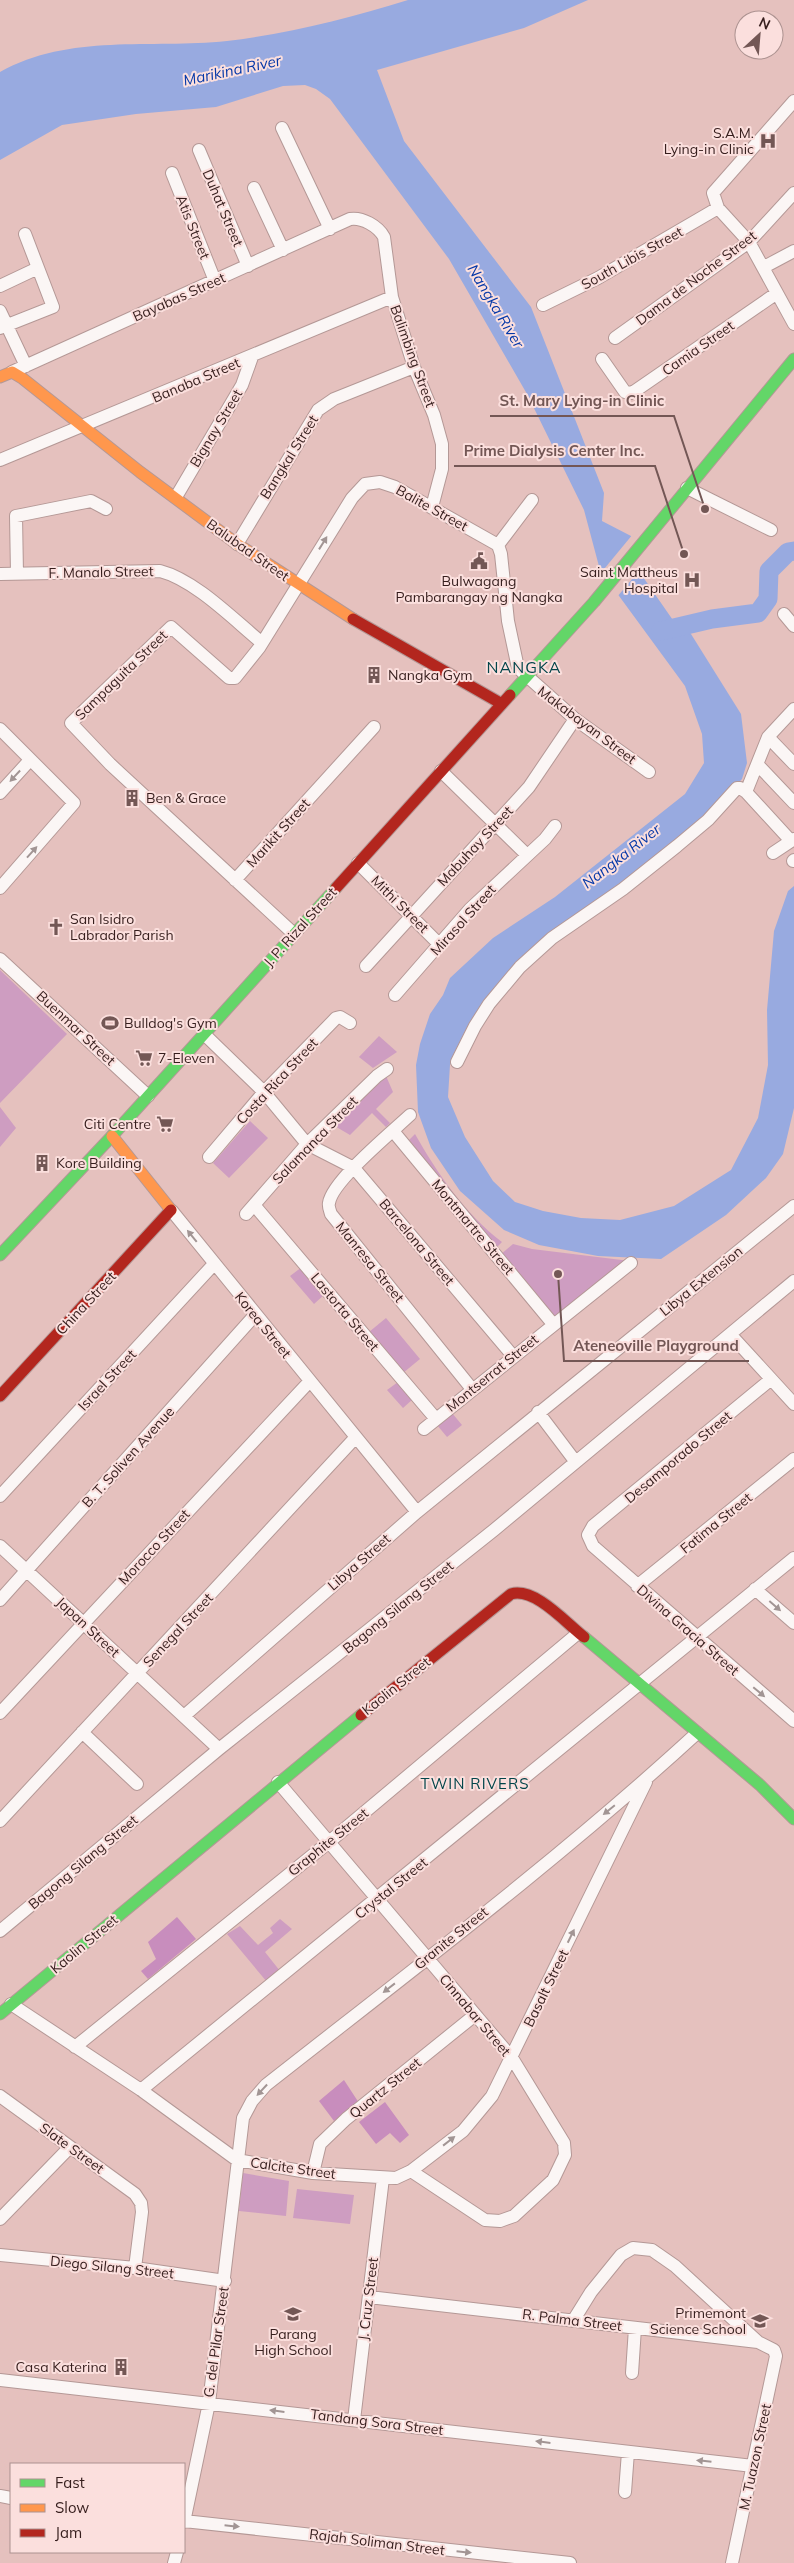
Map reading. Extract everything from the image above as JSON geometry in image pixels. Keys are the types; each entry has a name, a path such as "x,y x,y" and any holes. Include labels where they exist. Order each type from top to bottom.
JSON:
{"street":[{"path":"794,101 713,193 718,208 749,242 794,324"},
{"path":"282,128 330,229"},
{"name":"Duhat Street","path":"199,150 248,266"},
{"name":"Atis Street","path":"172,174 215,281"},
{"path":"254,188 283,250"},
{"name":"Dama de Noche Street","path":"615,338 749,242 794,193"},
{"name":"South Libis Street","path":"543,305 598,278 718,208"},
{"name":"Bayabas Street","path":"6,374 350,219 358,218"},
{"name":"Balimbing Street","path":"358,218 379,230 384,237 392,297 414,367 430,401 442,444 442,469 432,507"},
{"path":"3,327 52,308 25,234"},
{"path":"764,268 794,251"},
{"path":"0,286 38,268"},
{"name":"Camia Street","path":"602,359 625,392 632,393 778,293"},
{"name":"Banaba Street","path":"0,460 252,357 392,297"},
{"path":"0,311 3,327 26,366"},
{"name":"Bignay Street","path":"176,497 242,385 252,357"},
{"name":"J. P. Rizal Street","path":"0,1255 112,1136 598,597 794,359"},
{"name":"Bangkal Street","path":"237,544 318,410 334,398 414,367"},
{"name":"Balubad Street","path":"6,374 34,386 83,427 237,544 297,585 502,704"},
{"name":"Balite Street","path":"297,585 352,498 365,484 386,483 432,507 498,546"},
{"path":"687,488 771,530"},
{"path":"526,677 517,664 498,546 532,500"},
{"path":"17,574 16,516 91,501 106,509"},
{"name":"F. Manalo Street","path":"0,574 160,571 174,574 261,642"},
{"path":"261,642 297,585"},
{"path":"784,614 794,626"},
{"name":"Sampaguita Street","path":"236,880 110,764 71,723 171,627 229,678 233,679 261,642"},
{"name":"Makabayan Street","path":"526,677 574,719 649,772"},
{"path":"746,792 768,737 792,715"},
{"name":"Mabuhay Street","path":"366,966 529,787 574,719"},
{"name":"Marikit Street","path":"294,934 236,880 374,726"},
{"path":"0,729 73,801 72,808 0,888"},
{"path":"768,737 794,764"},
{"path":"0,793 30,760"},
{"path":"758,765 794,803"},
{"path":"441,772 527,855"},
{"path":"457,1062 482,1016 520,967 552,938 623,889 677,846 708,820 734,790 740,788 746,792 793,840 773,853"},
{"name":"Mirasol Street","path":"395,995 470,909 545,839 555,826"},
{"name":"Mithi Street","path":"358,863 440,945"},
{"name":"Buenmar Street","path":"1,958 148,1096"},
{"name":"Costa Rica Street","path":"209,1156 264,1092 336,1018 340,1017 350,1023"},
{"path":"204,1034 264,1092 308,1144"},
{"name":"Salamanca Street","path":"250,1210 308,1144 377,1076 387,1069"},
{"name":"Manresa Street","path":"410,1115 354,1168 334,1192 328,1203 331,1214 472,1389"},
{"name":"Montmartre Street","path":"393,1131 553,1324"},
{"name":"Korea Street","path":"112,1136 309,1382 417,1512"},
{"name":"Barcelona Street","path":"308,1144 354,1168 513,1356"},
{"name":"Libya Extension","path":"538,1412 794,1206"},
{"name":"Lastorta Street","path":"250,1210 436,1419"},
{"name":"China Street","path":"0,1396 172,1211"},
{"name":"Montserrat Street","path":"424,1429 631,1262"},
{"name":"Israel Street","path":"0,1496 214,1264"},
{"name":"Bagong Silang Street","path":"0,1930 220,1749 494,1530 794,1281"},
{"name":"B. T. Soliven Avenue","path":"0,1600 255,1315"},
{"path":"730,1334 770,1380 794,1404"},
{"name":"Desamporado Street","path":"588,1535 593,1526 770,1380"},
{"name":"Morocco Street","path":"0,1713 309,1382"},
{"path":"538,1412 575,1461"},
{"name":"Libya Street","path":"184,1716 417,1512 538,1412"},
{"name":"Senegal Street","path":"0,1821 355,1438"},
{"name":"Fatima Street","path":"638,1586 794,1459"},
{"name":"Divina Gracia Street","path":"588,1535 592,1546 794,1721"},
{"name":"Japan Street","path":"0,1546 220,1749"},
{"name":"Crystal Street","path":"141,2090 378,1900 794,1558"},
{"path":"755,1589 794,1622"},
{"name":"Kaolin Street","path":"0,2014 278,1782 511,1594 517,1592 530,1594 640,1684 760,1785 794,1819"},
{"name":"Graphite Street","path":"76,2047 328,1842 577,1634"},
{"path":"82,1732 137,1784"},
{"name":"Granite Street","path":"237,2160 243,2118 252,2101 266,2086 647,1779 697,1733"},
{"name":"Basalt Street","path":"411,2171 463,2130 492,2096 647,1779"},
{"name":"Cinnabar Street","path":"278,1782 512,2058 564,2143 565,2155 553,2180 514,2216 500,2221 485,2220 411,2171"},
{"name":"Calcite Street","path":"11,2004 141,2090 237,2160 313,2173 383,2178 396,2178 411,2171"},
{"name":"Quartz Street","path":"313,2173 320,2144 346,2119 475,2015"},
{"name":"Slate Street","path":"0,2096 135,2194 141,2203 135,2268"},
{"path":"0,2219 70,2147"},
{"name":"G. del Pilar Street","path":"185,2516 208,2403 225,2281 237,2160"},
{"name":"J. Cruz Street","path":"354,2420 383,2178"},
{"path":"573,2320 591,2292 621,2255 633,2248 652,2250 675,2266 758,2342"},
{"name":"Diego Silang Street","path":"0,2255 135,2268 225,2281"},
{"name":"R. Palma Street","path":"369,2297 758,2342 774,2350"},
{"path":"632,2373 635,2328"},
{"name":"M. Tuazon Street","path":"732,2563 776,2356 774,2350"},
{"name":"Tandang Sora Street","path":"0,2380 753,2466"},
{"path":"625,2492 628,2452"},
{"name":"Rajah Soliman Street","path":"185,2521 570,2563"}],"shaded area":[{"path":"0,970 67,1034 0,1103"},
{"path":"379,1036 397,1052 373,1068 359,1057"},
{"path":"386,1076 393,1092 376,1109 390,1123 386,1127 372,1113 350,1135 333,1125"},
{"path":"0,1107 16,1128 0,1147"},
{"path":"250,1121 268,1138 229,1178 213,1163"},
{"path":"415,1134 433,1164 464,1206 502,1242 496,1248 409,1140"},
{"path":"513,1244 532,1249 630,1261 553,1317 500,1255"},
{"path":"302,1267 325,1294 314,1304 290,1276"},
{"path":"386,1318 420,1359 403,1373 369,1332"},
{"path":"398,1382 413,1399 403,1408 387,1390"},
{"path":"452,1413 462,1425 447,1437 437,1425"},
{"path":"177,1917 196,1939 148,1979 141,1971 156,1959 148,1942"},
{"path":"280,1919 292,1929 265,1952 280,1971 267,1982 227,1934 240,1926 258,1945 273,1933 270,1928"},
{"path":"344,2080 359,2103 334,2121 319,2101"},
{"path":"385,2102 409,2135 400,2143 390,2133 376,2144 359,2122"},
{"path":"243,2173 289,2181 286,2216 239,2211"},
{"path":"297,2189 354,2195 350,2224 293,2218"}],"water":[{"path":"408,0 588,0 524,28 377,70 404,141 531,307 604,493 602,521 631,536 643,577 677,626 691,634 741,714 747,763 742,779 707,817 533,950 461,1041 450,1065 448,1097 465,1137 493,1181 515,1202 543,1211 581,1218 620,1220 674,1206 731,1170 758,1118 768,1065 767,1010 774,931 788,891 794,886 794,1108 783,1154 766,1178 726,1215 661,1259 598,1256 539,1245 504,1230 460,1191 431,1148 418,1112 416,1065 420,1044 430,1014 443,995 450,978 493,938 555,897 685,794 704,763 702,734 685,686 600,570 584,510 527,394 449,259 330,99 316,89 305,85 283,86 216,107 136,114 62,125 0,160 0,72 27,60 54,52 82,47 198,43 250,38 318,25"}],"pier":[{"path":"633,534 643,566 617,597 600,574"}],"waterway":[{"path":"661,631 712,619 758,613 768,599 769,571 788,552 794,551"}],"traffic: fast":[{"path":"510,695 594,602 794,359"},
{"path":"0,1255 112,1136 336,888"},
{"path":"584,1637 760,1785 794,1819"},
{"path":"0,2014 361,1715"}],"traffic: slow":[{"path":"0,377 12,372 22,378 140,472 237,544 353,619"},
{"path":"112,1136 171,1210"}],"traffic: jam":[{"path":"353,619 502,704"},
{"path":"336,888 510,695"},
{"path":"0,1396 171,1210"},
{"path":"361,1715 511,1594 520,1593 540,1601 584,1637"}],"place":[{"name":"S.A.M. Lying-in Clinic","path":"768,141"},
{"name":"St. Mary Lying-in Clinic","path":"705,509"},
{"name":"Prime Dialysis Center Inc.","path":"684,554"},
{"name":"Bulwagang Pambarangay ng Nangka","path":"479,561"},
{"name":"Saint Mattheus Hospital","path":"692,580"},
{"name":"Nangka Gym","path":"374,675"},
{"name":"Ben & Grace","path":"132,798"},
{"name":"San Isidro Labrador Parish","path":"56,927"},
{"name":"Bulldog's Gym","path":"110,1023"},
{"name":"7-Eleven","path":"144,1058"},
{"name":"Citi Centre","path":"165,1124"},
{"name":"Kore Building","path":"42,1163"},
{"name":"Ateneoville Playground","path":"558,1274"},
{"name":"Parang High School","path":"293,2314"},
{"name":"Primemont Science School","path":"760,2321"},
{"name":"Casa Katerina","path":"121,2367"}],"district":[{"name":"NANGKA","path":"524,667"},
{"name":"TWIN RIVERS","path":"475,1783"}],"water label":[{"name":"Marikina River","path":"232,70"},
{"name":"Nangka River","path":"496,306"},
{"name":"Nangka River","path":"621,856"}]}
